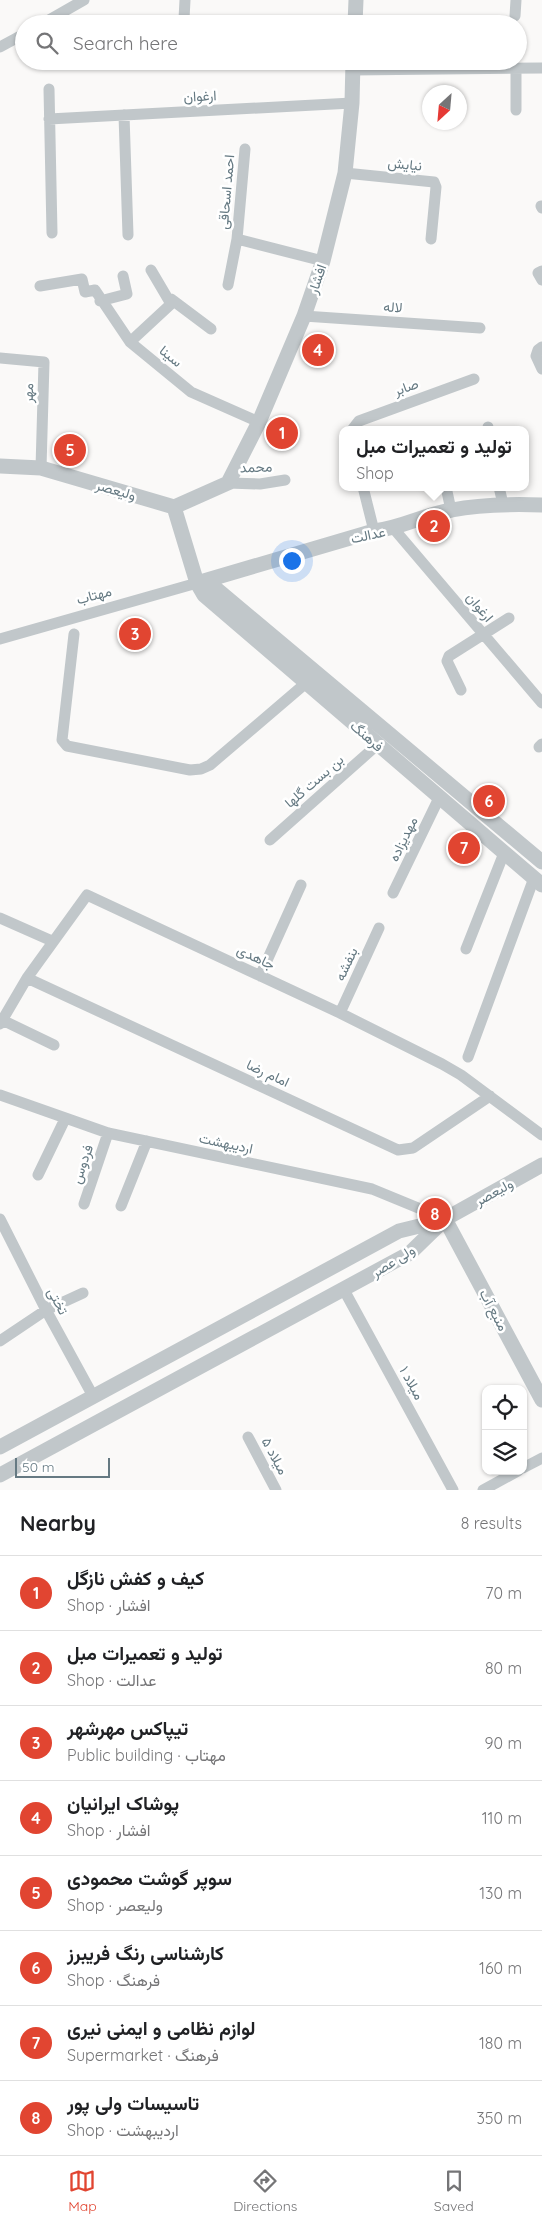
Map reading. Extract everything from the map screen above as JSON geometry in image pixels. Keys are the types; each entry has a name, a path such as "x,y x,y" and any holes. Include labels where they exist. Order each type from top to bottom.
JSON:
{"street":[{"path":"58,15 84,0"},
{"path":"184,0 184,15"},
{"path":"355,15 356,0"},
{"path":"515,15 516,0"},
{"path":"0,47 15,39"},
{"path":"527,68 542,68"},
{"name":"افشار","path":"228,483 259,422 304,316 323,261 344,173 352,103 353,70"},
{"path":"516,70 516,110"},
{"path":"50,89 52,232"},
{"name":"ارغوان","path":"49,119 352,103"},
{"path":"124,115 128,235"},
{"name":"احمد اسحاقی","path":"245,149 237,239 323,261"},
{"name":"نیایش","path":"344,173 434,182 436,187 431,239"},
{"path":"228,285 237,239"},
{"path":"151,270 171,299 211,329"},
{"path":"542,271 538,273 542,280"},
{"path":"100,301 127,294 123,276"},
{"name":"سینا","path":"40,286 82,279 85,292 95,290 100,301 130,342 191,392 259,422"},
{"path":"130,342 169,307 171,299"},
{"name":"لاله","path":"304,316 480,328"},
{"path":"542,347 538,350 536,356 542,369"},
{"name":"مهر","path":"0,358 44,362 41,468"},
{"name":"صابر","path":"355,426 359,421 474,379"},
{"name":"ولیعصر","path":"0,466 41,468 174,506"},
{"name":"محمد","path":"228,483 260,484 285,480"},
{"path":"174,506 228,483"},
{"path":"364,491 374,531"},
{"path":"447,491 451,510"},
{"path":"500,491 503,504"},
{"name":"عدالت","path":"197,583 374,531 394,529 451,510 503,504 542,505"},
{"name":"فرهنگ","path":"174,506 197,583 204,595 377,746 538,881"},
{"name":"ارغوان","path":"394,529 542,703"},
{"name":"فرهنگ","path":"197,583 214,587 542,862"},
{"name":"مهتاب","path":"0,639 197,583"},
{"path":"461,690 447,661 452,653 509,618"},
{"path":"74,634 62,736 62,740 67,746 190,770 201,769 210,765 306,683"},
{"name":"بن بست گلها","path":"270,840 377,746"},
{"name":"مهدیزاده","path":"393,893 439,798"},
{"path":"466,949 504,853"},
{"path":"468,1057 538,881"},
{"path":"260,976 301,885"},
{"name":"جاهدی","path":"1,1021 52,941 87,895 340,1013 442,1064 490,1096 542,1135"},
{"path":"0,918 52,941"},
{"name":"بنفشه","path":"340,1013 379,928"},
{"name":"امام رضا","path":"27,978 398,1150 413,1148 490,1096"},
{"path":"1,1021 54,1045"},
{"name":"اردیبهشت","path":"0,1095 108,1133 372,1189 445,1220"},
{"path":"38,1175 65,1119"},
{"name":"فردوس","path":"84,1204 108,1133"},
{"path":"122,1206 147,1141"},
{"name":"ولیعصر","path":"445,1220 542,1165"},
{"name":"ولی عصر","path":"0,1475 410,1253 445,1220"},
{"name":"ولی عصر","path":"0,1448 399,1230 445,1220"},
{"name":"منبع آب","path":"445,1220 542,1400"},
{"name":"تختی","path":"1,1226 93,1396"},
{"name":"میلاد ۱","path":"344,1290 454,1490"},
{"path":"0,1341 46,1310 83,1293"},
{"name":"میلاد ۵","path":"248,1437 276,1490"},
{"path":"527,1466 542,1458"},
{"path":"483,1490 511,1475"}],"place":[{"name":"پوشاک ایرانیان","path":"318,350"},
{"name":"کیف و کفش نازگل","path":"282,433"},
{"name":"سوپر گوشت محمودی","path":"70,450"},
{"name":"تولید و تعمیرات مبل","path":"434,526"},
{"name":"تیپاکس مهرشهر","path":"135,634"},
{"name":"کارشناسی رنگ فریبرز","path":"489,801"},
{"name":"لوازم نظامی و ایمنی نیری","path":"464,848"},
{"name":"تاسیسات ولی پور","path":"435,1214"}]}
